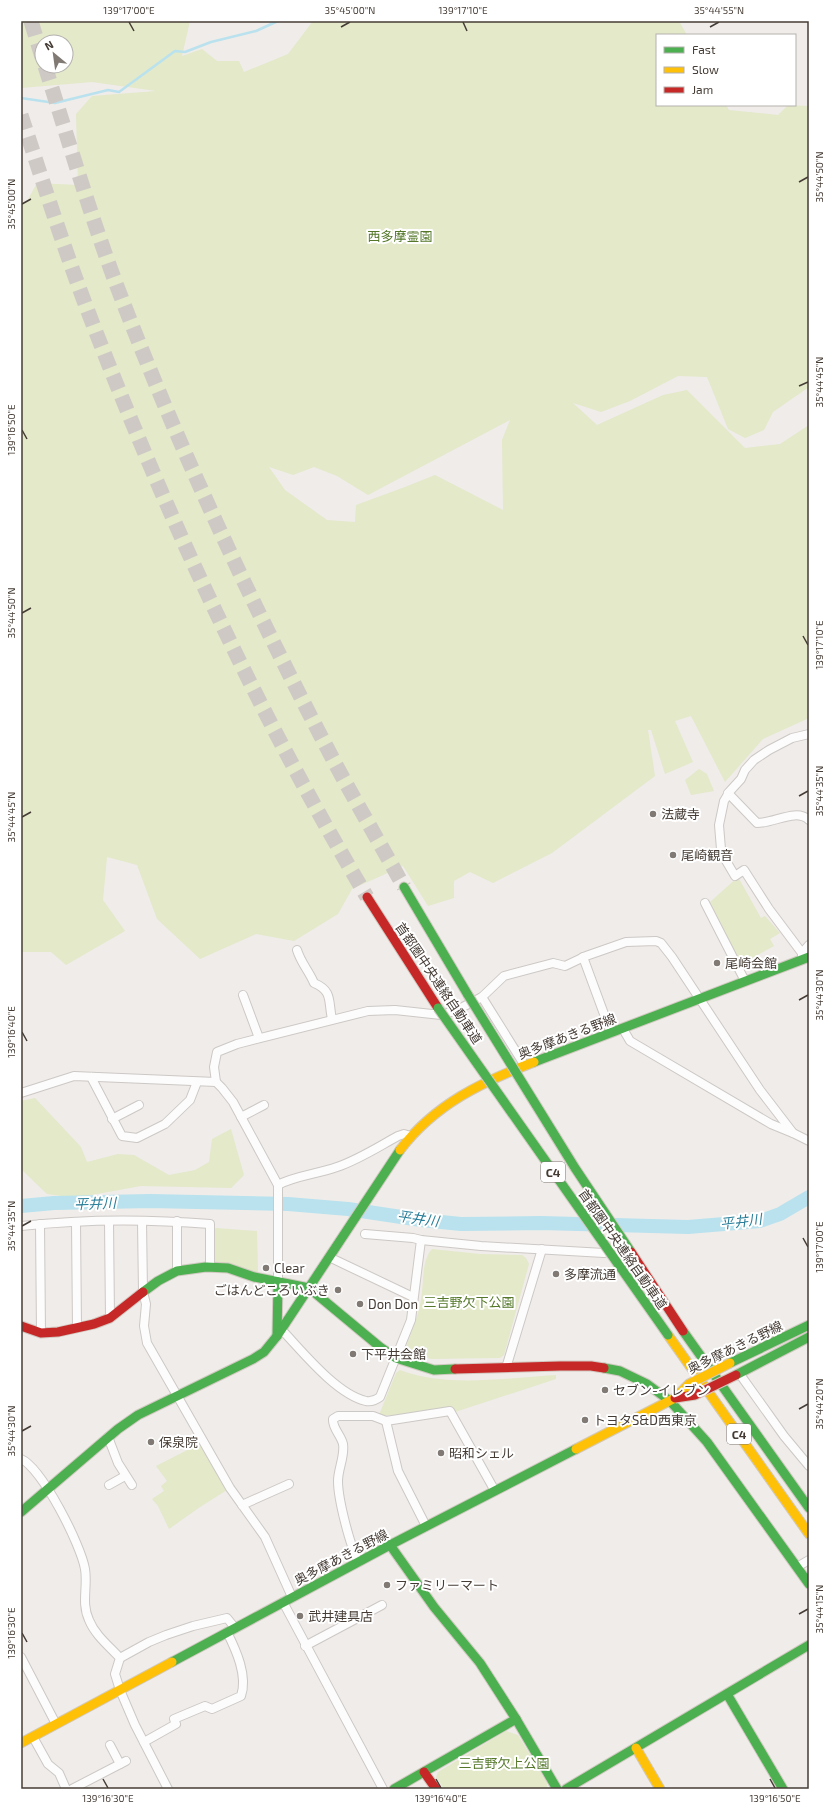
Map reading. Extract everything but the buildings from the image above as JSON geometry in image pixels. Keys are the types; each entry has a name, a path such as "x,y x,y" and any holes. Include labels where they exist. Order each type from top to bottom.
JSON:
{"main road":[{"name":"首都圏中央連絡自動車道","path":"404,887 468,995 575,1168 683,1331 809,1508"},
{"name":"首都圏中央連絡自動車道","path":"367,897 438,1008 808,1532"},
{"name":"奥多摩あきる野線","path":"329,1257 401,1148 432,1116 456,1098 483,1083 804,957"},
{"path":"21,1512 108,1437 138,1416 264,1352 329,1257"},
{"path":"21,1326 41,1333 58,1332 77,1328 110,1318 158,1281 177,1271 210,1267 228,1268 254,1277 308,1288 380,1347 396,1358 418,1366 434,1370 560,1366 605,1367 635,1376 672,1399 803,1563 809,1584"},
{"path":"278,1282 279,1332"},
{"name":"奥多摩あきる野線","path":"21,1743 390,1545 672,1399 689,1384 809,1325"},
{"name":"奥多摩あきる野線","path":"672,1399 695,1395 809,1337"},
{"path":"768,1449 809,1501"},
{"path":"390,1545 434,1607 480,1663 516,1719 557,1789"},
{"path":"566,1789 809,1645"},
{"path":"727,1694 781,1788"},
{"path":"394,1789 516,1719"},
{"path":"636,1748 660,1789"},
{"path":"424,1772 436,1789"}],"street":[{"path":"804,957 769,909 744,870 735,876 722,854 719,825 721,810 728,793 741,779 745,770 754,760 792,738 809,734"},
{"path":"728,793 757,823 768,823 796,814 804,816 809,820"},
{"path":"705,903 745,981"},
{"path":"278,1282 278,1186 233,1102 216,1082 214,1067 217,1052 237,1044 358,1013 395,1010 441,1015 457,1010 482,997 504,976 553,962 565,966 583,957 626,942 656,941 661,943 672,957 760,1090 793,1132"},
{"path":"804,957 809,945"},
{"path":"297,950 300,962 310,972 314,983 325,988 328,994 332,1019"},
{"path":"583,957 611,1033"},
{"path":"243,995 259,1038"},
{"path":"482,997 525,1066"},
{"path":"623,1028 630,1041 771,1124 793,1132 809,1141"},
{"path":"21,1093 74,1076 216,1082"},
{"path":"91,1077 122,1136 137,1138 164,1124 190,1100 196,1082"},
{"path":"112,1119 139,1105"},
{"path":"241,1117 264,1105"},
{"path":"278,1186 290,1180 338,1167 398,1136 404,1134 412,1136"},
{"path":"21,1226 109,1221 177,1221 210,1224 210,1267"},
{"path":"109,1221 110,1318"},
{"path":"142,1221 143,1292 145,1299 144,1326 147,1343 230,1488 265,1537 292,1597"},
{"path":"177,1221 177,1271"},
{"path":"76,1222 77,1328"},
{"path":"40,1224 41,1333"},
{"path":"364,1234 481,1246 604,1253"},
{"path":"279,1332 335,1384 366,1401 375,1401 380,1397 411,1320 421,1240"},
{"path":"506,1368 542,1249"},
{"path":"329,1257 413,1297"},
{"path":"737,1374 809,1466"},
{"path":"359,1562 355,1556 346,1523 339,1487 338,1477 343,1445 332,1424 333,1419 338,1416 373,1416 386,1421 450,1411 495,1491"},
{"path":"386,1421 398,1471 426,1526"},
{"path":"108,1437 118,1463 132,1486"},
{"path":"21,1459 36,1470 75,1537 85,1569 84,1595 89,1620 95,1631 120,1658"},
{"path":"109,1485 126,1476"},
{"path":"242,1505 289,1484"},
{"path":"283,1602 305,1646 383,1789"},
{"path":"305,1646 382,1605"},
{"path":"144,1742 176,1724 174,1719 205,1706 212,1709 241,1696 242,1675 227,1618 193,1626 149,1642 120,1658 115,1674 120,1690 144,1742 168,1789"},
{"path":"21,1657 56,1724"},
{"path":"33,1737 48,1764 59,1773 66,1789"},
{"path":"72,1789 123,1763 110,1745"}],"green space":[{"name":"西多摩霊園","path":"21,21 190,21 182,56 202,49 217,61 239,61 244,72 288,54 313,21 679,21 686,34 656,34 656,106 727,106 729,110 778,115 787,106 809,106 809,387 773,412 764,430 745,438 728,429 707,377 678,376 630,401 601,412 573,403 597,425 663,395 687,390 745,448 780,444 809,425 809,718 763,739 725,782 691,716 675,721 693,762 665,774 651,730 648,730 655,776 552,853 493,883 470,872 454,881 454,898 428,906 403,866 352,889 338,914 294,941 256,934 200,959 157,919 137,865 107,857 103,900 125,931 66,965 51,952 21,952 21,204 27,201 37,183 78,185 76,114 92,96 156,91 92,82 21,88","holes":["510,420 502,440 503,510 435,475 356,505 355,522 327,520 285,490 269,467 293,475 314,467 337,476 368,495"]},
{"path":"699,769 707,774 714,791 691,795 685,780"},
{"path":"738,877 761,918 765,916 780,933 770,939 774,946 741,964 710,902"},
{"path":"35,1098 81,1147 87,1162 118,1154 134,1155 169,1175 195,1170 209,1162 212,1139 231,1129 244,1175 231,1188 141,1186 75,1198 47,1194 21,1169 21,1101"},
{"path":"216,1228 257,1231 258,1273 213,1261 213,1230"},
{"name":"三吉野欠下公園","path":"432,1249 480,1254 522,1255 526,1258 529,1264 504,1355 500,1358 431,1359 408,1352 406,1347 417,1318 421,1300 424,1266 428,1254"},
{"path":"400,1370 418,1376 437,1379 477,1380 556,1375 556,1379 455,1412 452,1407 400,1416 379,1415 396,1373"},
{"path":"201,1443 227,1490 169,1529 158,1506 152,1499 164,1491 161,1486 167,1481 156,1466"},
{"name":"三吉野欠上公園","path":"506,1731 518,1735 547,1783 547,1789 444,1789 436,1777 438,1772"}],"waterway":[{"path":"21,98 55,103 108,90 119,92 175,51 185,52 211,42 256,31 278,21"},
{"name":"平井川","path":"21,1206 54,1203 150,1201 288,1204 348,1209 421,1220 461,1224 541,1223 688,1227 760,1221 780,1214 809,1197"}],"tunnel":[{"path":"31,21 35,34"},
{"path":"47,74 82,185 112,273 146,361 196,478 278,652 344,780 404,887"},
{"path":"21,115 80,290 149,464 216,612 251,684 288,756 367,897"}],"traffic: fast":[{"path":"404,887 468,995"},
{"path":"534,1062 809,957"},
{"path":"468,995 575,1168 631,1252"},
{"path":"438,1008 668,1335"},
{"path":"21,1512 118,1429 138,1415 253,1359 264,1352 277,1336 400,1150"},
{"path":"143,1292 158,1281 177,1271 206,1267 228,1268 254,1277 309,1288 380,1347 396,1358 434,1370 455,1369"},
{"path":"277,1336 278,1282"},
{"path":"730,1363 809,1325"},
{"path":"683,1331 809,1508"},
{"path":"736,1375 809,1337"},
{"path":"604,1368 620,1371 647,1384 670,1401 707,1442 809,1584"},
{"path":"172,1662 390,1545 576,1449"},
{"path":"390,1545 434,1607 480,1663 516,1719 557,1789"},
{"path":"566,1789 809,1645"},
{"path":"727,1694 783,1789"},
{"path":"394,1789 516,1719"}],"traffic: slow":[{"path":"400,1150 428,1120 444,1107 478,1087 534,1062"},
{"path":"668,1335 809,1534"},
{"path":"675,1398 689,1384 730,1363"},
{"path":"576,1449 675,1398"},
{"path":"21,1743 172,1662"},
{"path":"636,1748 660,1789"}],"traffic: jam":[{"path":"367,897 438,1008"},
{"path":"631,1252 683,1331"},
{"path":"21,1326 41,1333 58,1332 94,1324 110,1318 143,1292"},
{"path":"455,1369 560,1366 591,1366 604,1368"},
{"path":"675,1398 695,1395 736,1375"},
{"path":"424,1772 436,1789"}],"place":[{"name":"法蔵寺","path":"653,814"},
{"name":"尾崎観音","path":"673,855"},
{"name":"尾崎会館","path":"717,963"},
{"name":"Clear","path":"266,1268"},
{"name":"多摩流通","path":"556,1274"},
{"name":"ごはんどころいぶき","path":"338,1290"},
{"name":"Don Don","path":"360,1304"},
{"name":"下平井会館","path":"353,1354"},
{"name":"セブン-イレブン","path":"605,1390"},
{"name":"トヨタS&D西東京","path":"585,1420"},
{"name":"保泉院","path":"151,1442"},
{"name":"昭和シェル","path":"441,1453"},
{"name":"ファミリーマート","path":"387,1585"},
{"name":"武井建具店","path":"300,1616"}]}
